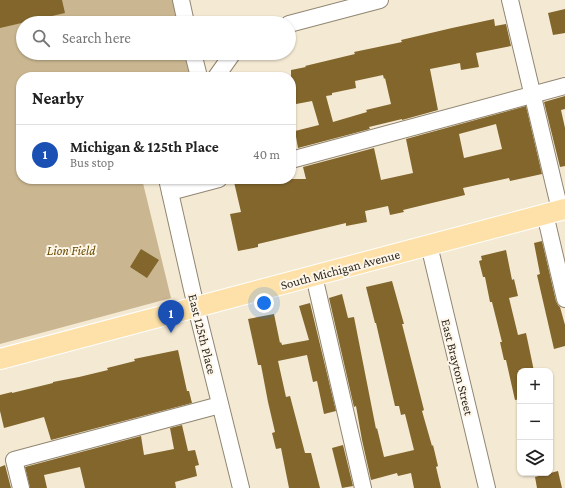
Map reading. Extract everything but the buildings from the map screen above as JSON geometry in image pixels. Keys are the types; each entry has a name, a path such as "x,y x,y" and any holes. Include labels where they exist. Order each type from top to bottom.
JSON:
{"main road":[{"name":"South Michigan Avenue","path":"0,359 557,211"}],"street":[{"path":"181,0 184,16"},
{"path":"296,22 380,0"},
{"path":"510,0 533,95 557,211 565,299"},
{"path":"195,60 198,72"},
{"path":"220,72 228,60"},
{"path":"296,159 565,86"},
{"path":"168,186 183,184"},
{"name":"East 125th Place","path":"168,186 196,307 241,488"},
{"name":"East Brayton Street","path":"429,245 487,488"},
{"path":"314,276 363,488"},
{"path":"21,488 14,460 220,405"}],"green space":[{"name":"Lion Field","path":"0,0 173,0 176,16 16,16 16,60 186,60 189,72 16,72 16,184 143,184 171,298 0,344"}],"place":[{"name":"Michigan & 125th Place","path":"171,333"}]}
